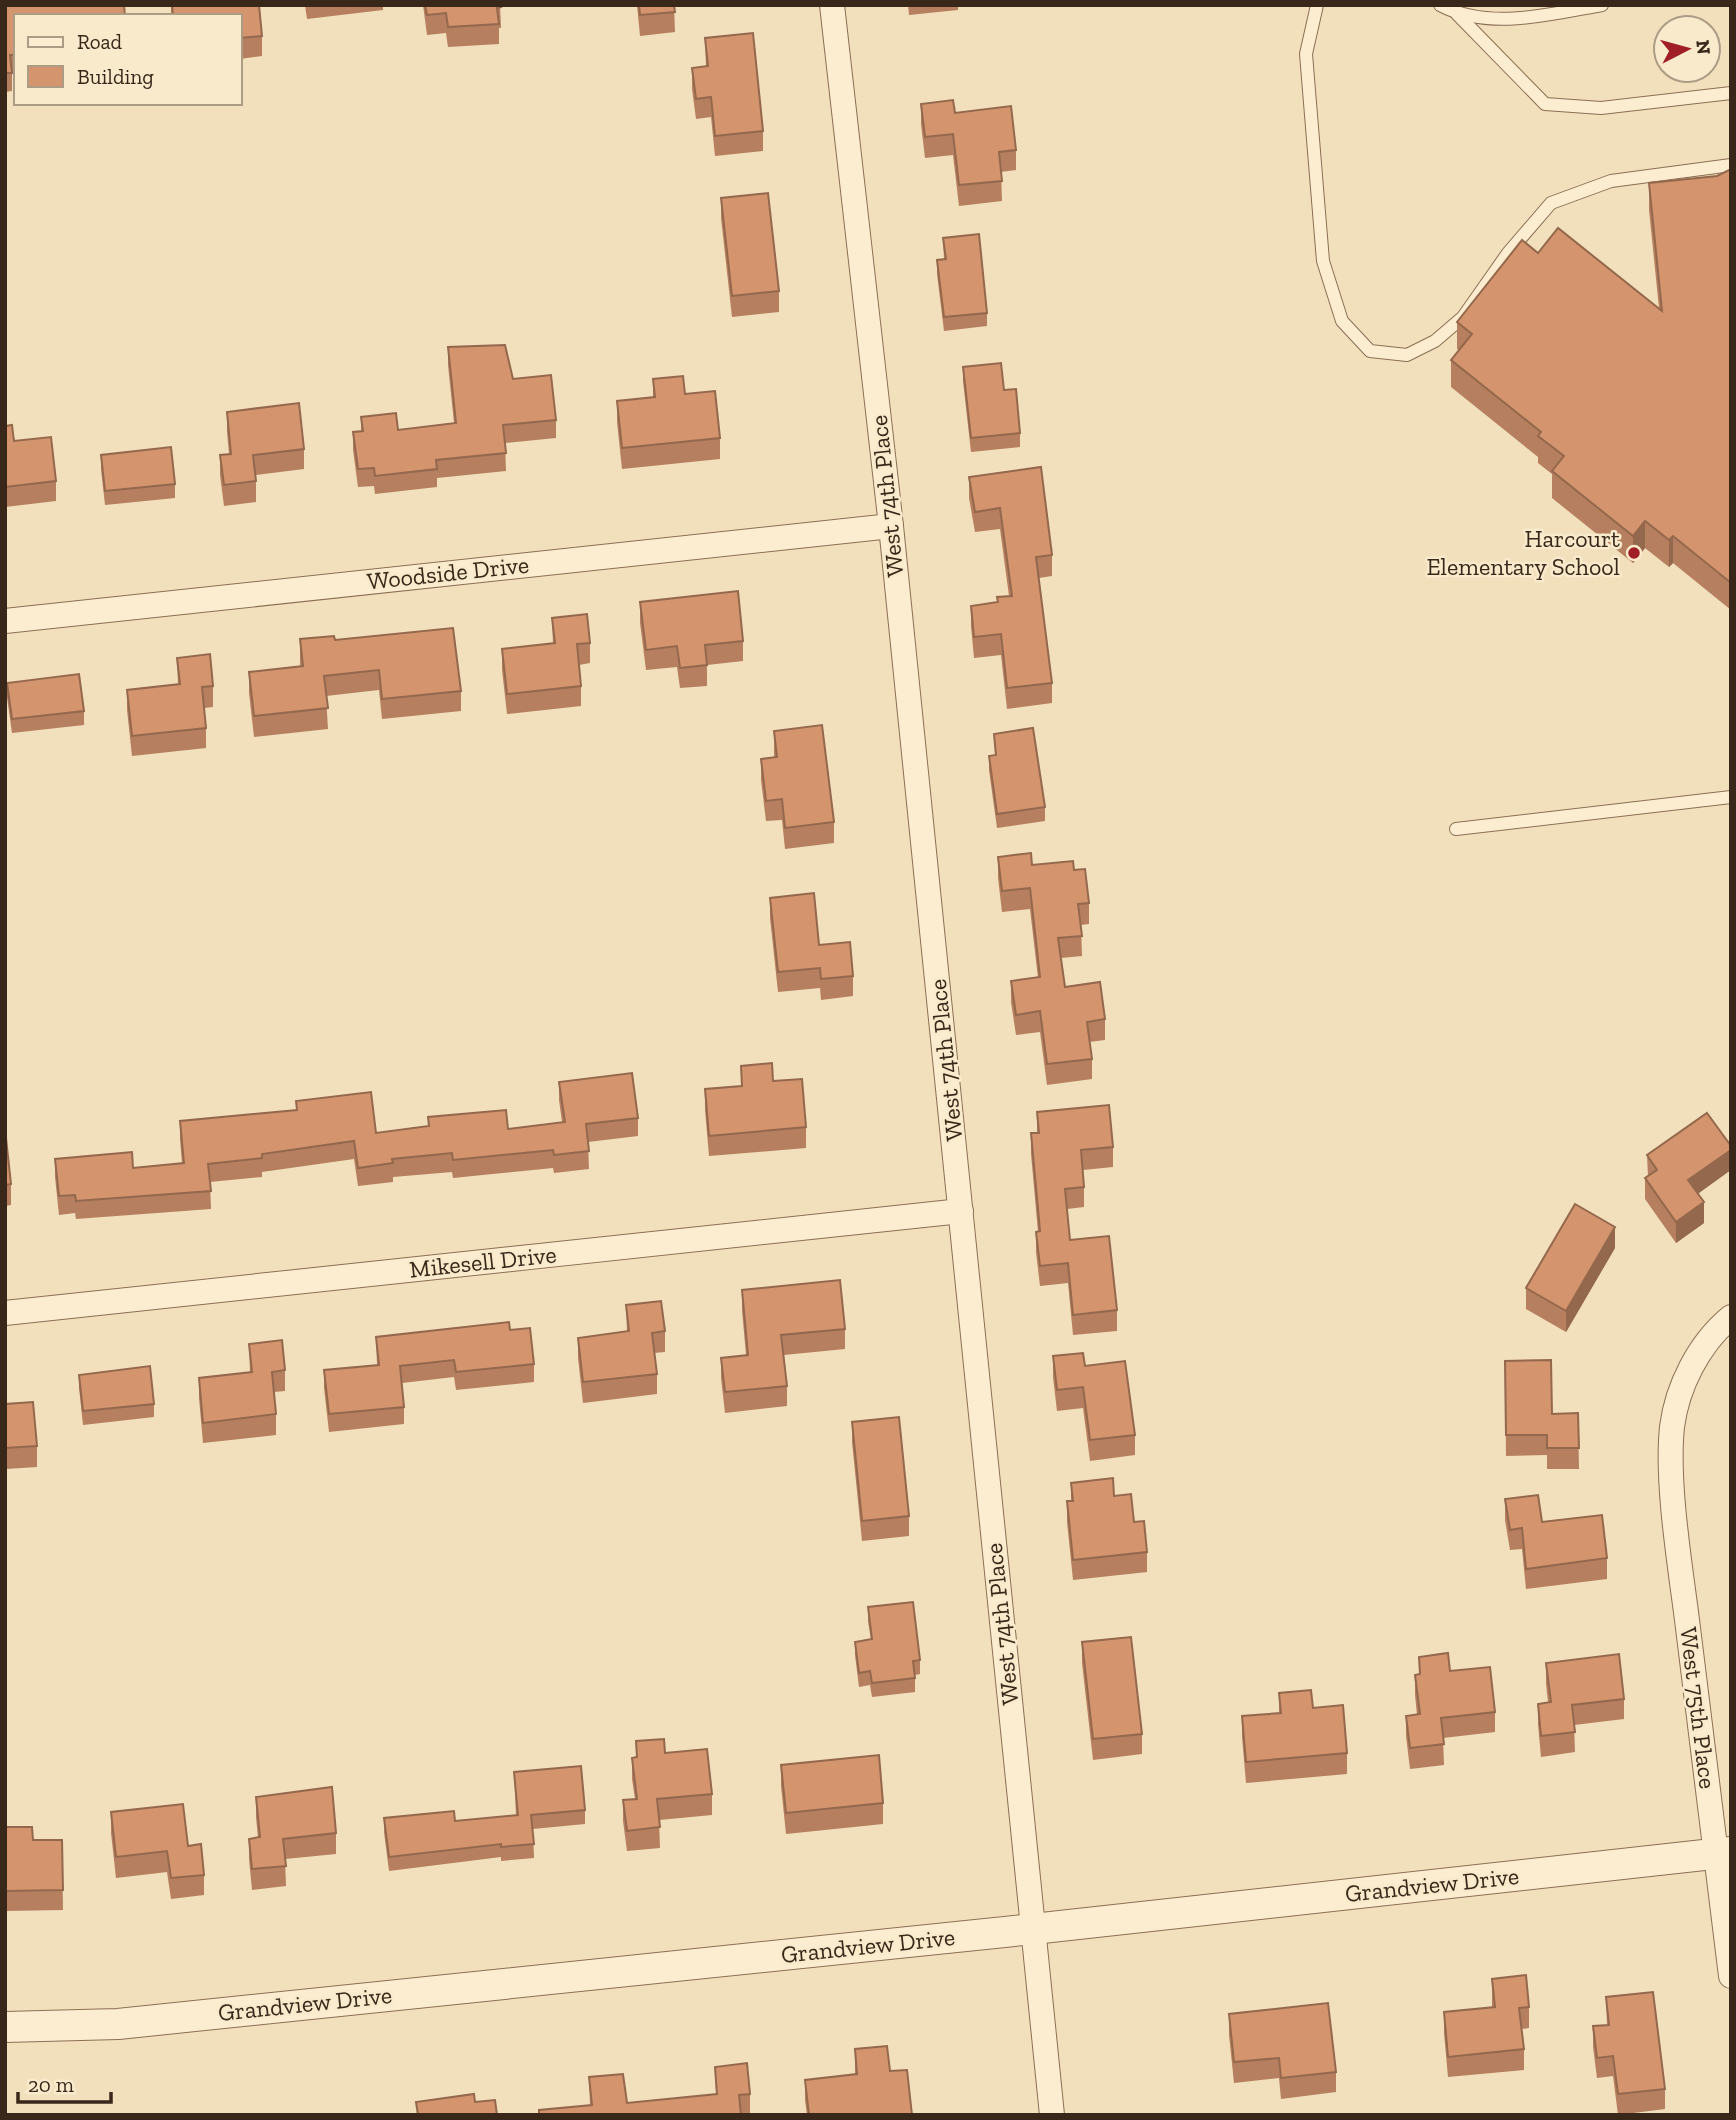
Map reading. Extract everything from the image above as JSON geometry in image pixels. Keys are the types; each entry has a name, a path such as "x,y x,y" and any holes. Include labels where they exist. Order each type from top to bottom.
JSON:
{"street":[{"name":"West 74th Place","path":"832,5 891,526 1052,2115"},
{"name":"Woodside Drive","path":"5,621 891,526"},
{"name":"Mikesell Drive","path":"5,1313 961,1211"},
{"name":"West 75th Place","path":"1731,1317 1698,1355 1684,1382 1671,1440 1684,1597 1723,1853 1731,1976"},
{"name":"Grandview Drive","path":"5,2027 118,2024 1032,1929 1723,1853"}],"lane":[{"path":"1317,5 1306,54 1323,261 1342,321 1370,351 1406,355 1435,341 1463,317 1508,253 1551,203 1611,181 1731,166"},
{"path":"1440,5 1457,14 1545,104 1601,108 1731,93"},
{"path":"1457,14 1522,19 1602,5"},
{"path":"1456,829 1731,797"}],"building":[{"path":"5,5 124,5 125,14 14,14 14,55 10,55 12,73 5,73"},
{"path":"172,5 259,5 262,36 242,38 242,14 173,14"},
{"path":"425,5 500,5 501,7 497,8 499,24 448,27 446,13 427,15"},
{"path":"639,5 674,5 675,12 640,15"},
{"path":"753,33 763,131 715,136 711,97 696,99 692,68 708,66 705,38"},
{"path":"953,100 955,113 1011,106 1016,150 999,152 1002,181 959,185 953,134 925,137 921,104"},
{"path":"1731,169 1731,583 1673,536 1669,540 1645,521 1633,536 1552,471 1564,456 1538,436 1541,432 1451,360 1472,334 1457,322 1522,240 1538,253 1558,228 1662,311 1649,183 1717,176"},
{"path":"768,193 779,291 732,296 721,198"},
{"path":"979,234 987,313 944,317 937,260 946,259 943,238"},
{"path":"505,345 513,379 551,375 556,420 503,425 506,453 436,460 437,469 375,476 374,468 358,469 353,432 363,431 361,417 396,413 398,430 456,423 448,347"},
{"path":"1001,363 1004,390 1016,389 1020,433 971,438 963,367"},
{"path":"683,376 685,394 715,391 720,438 622,448 617,401 655,397 653,379"},
{"path":"299,403 304,449 253,455 256,481 224,485 220,455 231,454 227,412"},
{"path":"12,425 14,441 51,437 56,481 5,487 5,426"},
{"path":"171,447 175,484 105,491 101,455"},
{"path":"1041,467 1052,555 1036,557 1052,683 1007,688 1001,634 974,637 971,606 998,602 997,597 1012,596 1000,508 975,512 969,477"},
{"path":"738,591 743,641 705,645 707,665 680,668 677,646 646,650 640,602"},
{"path":"587,614 590,643 577,644 581,686 507,694 502,649 555,643 552,618"},
{"path":"453,628 461,691 382,699 379,670 324,676 328,708 254,716 249,672 303,666 300,639 334,636 335,640"},
{"path":"210,654 213,686 202,687 206,728 132,736 127,690 180,684 177,658"},
{"path":"79,674 84,711 12,719 7,683"},
{"path":"822,725 834,822 785,828 782,799 766,801 761,759 777,757 774,731"},
{"path":"1033,728 1045,807 997,814 989,756 996,755 994,734"},
{"path":"1031,853 1032,865 1073,861 1074,870 1085,869 1089,903 1078,904 1082,936 1058,938 1065,987 1100,982 1105,1019 1087,1022 1092,1059 1047,1064 1040,1011 1016,1015 1011,981 1040,977 1030,888 1002,891 998,857"},
{"path":"814,893 819,945 850,942 853,976 821,979 820,968 778,972 770,898"},
{"path":"772,1063 773,1081 802,1079 806,1127 709,1136 705,1089 742,1086 741,1066"},
{"path":"632,1073 638,1118 586,1124 589,1151 554,1155 553,1150 453,1160 452,1153 392,1159 393,1163 358,1168 354,1141 262,1154 262,1158 208,1164 211,1191 76,1201 75,1195 59,1196 55,1159 132,1152 133,1168 184,1163 180,1121 297,1110 296,1101 371,1092 376,1133 429,1126 428,1117 506,1110 508,1129 565,1122 559,1082"},
{"path":"1109,1105 1113,1147 1081,1150 1084,1187 1065,1189 1070,1240 1109,1236 1117,1310 1073,1315 1068,1263 1040,1266 1036,1232 1040,1231 1031,1133 1039,1133 1037,1112"},
{"path":"1707,1113 1731,1146 1731,1150 1688,1180 1704,1202 1676,1222 1645,1178 1657,1170 1647,1155"},
{"path":"5,1138 11,1184 5,1185"},
{"path":"1575,1204 1615,1227 1566,1311 1526,1288"},
{"path":"840,1280 845,1329 781,1335 787,1386 725,1392 721,1358 748,1355 742,1290"},
{"path":"661,1301 665,1331 652,1333 657,1374 583,1382 578,1338 629,1331 626,1305"},
{"path":"509,1322 510,1330 530,1328 534,1364 456,1372 454,1360 400,1366 404,1407 329,1414 324,1370 379,1365 376,1337"},
{"path":"282,1340 285,1370 272,1372 276,1414 203,1423 199,1378 252,1372 249,1344"},
{"path":"1083,1353 1085,1366 1125,1361 1135,1435 1090,1440 1083,1387 1057,1390 1053,1356"},
{"path":"1551,1360 1552,1414 1578,1413 1579,1448 1547,1448 1547,1435 1506,1435 1505,1361"},
{"path":"150,1366 154,1404 83,1411 79,1375"},
{"path":"33,1402 37,1446 5,1448 5,1404"},
{"path":"899,1417 909,1516 862,1521 852,1422"},
{"path":"1113,1478 1114,1496 1131,1494 1134,1522 1144,1521 1147,1552 1073,1560 1067,1501 1073,1501 1071,1483"},
{"path":"1538,1495 1542,1522 1602,1515 1607,1558 1526,1569 1522,1528 1510,1530 1505,1499"},
{"path":"913,1602 920,1660 913,1661 915,1678 872,1683 870,1671 859,1673 855,1642 872,1639 868,1607"},
{"path":"1131,1637 1142,1734 1093,1739 1082,1642"},
{"path":"1448,1653 1450,1671 1490,1667 1495,1712 1441,1718 1444,1744 1410,1748 1406,1716 1420,1714 1415,1675 1420,1674 1419,1657"},
{"path":"1619,1654 1624,1699 1572,1705 1575,1732 1541,1736 1538,1704 1551,1702 1546,1663"},
{"path":"1311,1690 1313,1708 1343,1705 1347,1753 1246,1762 1242,1716 1281,1713 1279,1693"},
{"path":"664,1739 665,1753 707,1749 712,1794 657,1799 660,1827 627,1831 623,1800 637,1799 632,1758 637,1757 636,1741"},
{"path":"879,1755 883,1803 786,1813 781,1765"},
{"path":"581,1766 585,1810 531,1815 534,1844 501,1847 501,1844 389,1857 384,1818 454,1811 455,1821 518,1815 514,1772"},
{"path":"332,1787 336,1833 283,1839 286,1866 252,1869 249,1839 260,1837 256,1797"},
{"path":"183,1804 188,1846 201,1844 204,1875 171,1878 167,1851 116,1857 111,1812"},
{"path":"5,1827 32,1827 33,1840 62,1840 63,1890 5,1891"},
{"path":"1526,1975 1529,2007 1519,2008 1524,2049 1448,2057 1444,2012 1495,2007 1492,1979"},
{"path":"1653,1992 1665,2089 1618,2094 1613,2056 1597,2058 1593,2026 1609,2025 1606,1997"},
{"path":"1328,2003 1336,2072 1281,2078 1279,2058 1234,2062 1229,2014"},
{"path":"887,2046 890,2071 907,2070 912,2115 809,2115 805,2080 857,2074 855,2049"},
{"path":"747,2063 750,2094 739,2095 741,2115 539,2115 539,2110 592,2105 589,2077 623,2074 627,2103 717,2094 715,2067"},
{"path":"474,2094 475,2102 495,2100 497,2115 418,2115 416,2102"}],"place":[{"name":"Harcourt Elementary School","path":"1634,553"}]}
